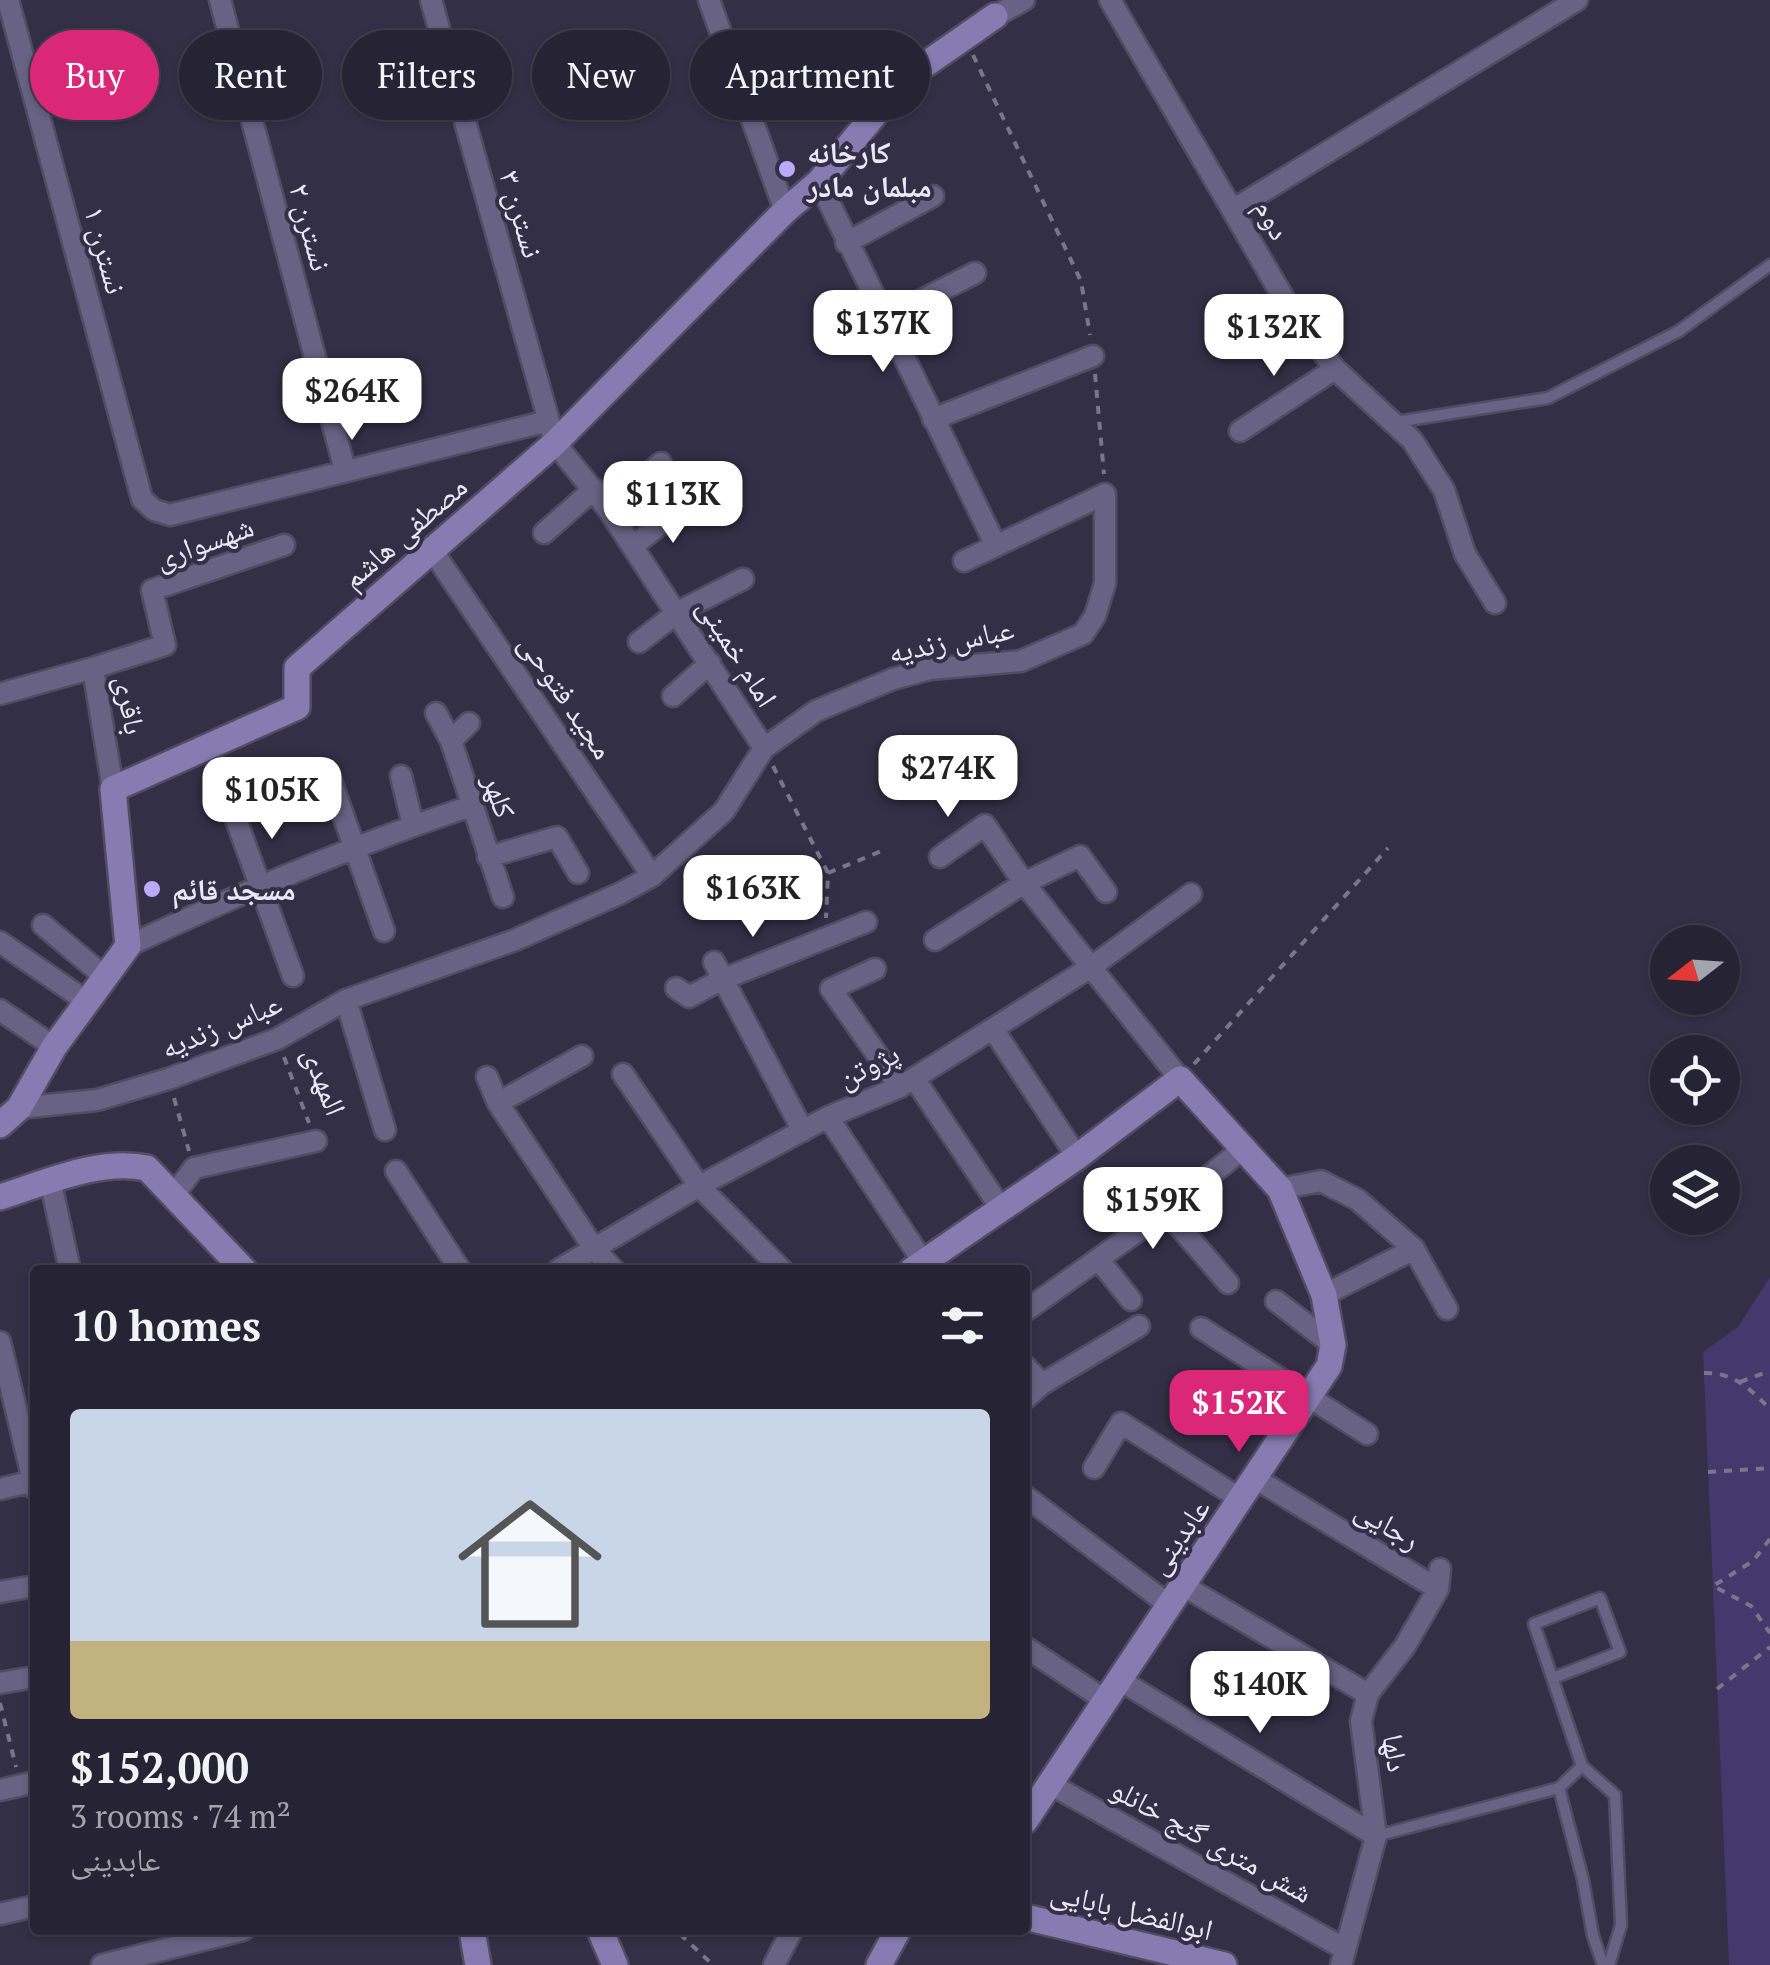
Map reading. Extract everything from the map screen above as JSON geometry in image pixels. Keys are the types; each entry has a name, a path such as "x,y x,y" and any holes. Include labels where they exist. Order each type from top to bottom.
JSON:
{"street":[{"name":"نسترن ۱","path":"8,0 142,498 154,510 170,515 345,470"},
{"name":"نسترن ۲","path":"220,0 345,470"},
{"name":"نسترن ۳","path":"431,0 552,432"},
{"path":"709,0 785,211"},
{"path":"995,16 1024,0"},
{"name":"دوم","path":"1110,0 1290,309 1335,368 1412,440 1444,490 1465,554 1495,603"},
{"path":"1234,209 1578,0"},
{"name":"مصطفی هاشم","path":"113,788 297,707 298,668 432,550 819,182 903,80 995,16"},
{"path":"819,182 996,546"},
{"path":"846,242 933,196"},
{"path":"884,320 975,273"},
{"path":"934,419 1094,356"},
{"path":"1240,431 1335,368"},
{"path":"345,470 552,432"},
{"name":"امام خمینی","path":"552,432 678,612 764,748"},
{"path":"608,509 661,463"},
{"path":"544,533 594,489"},
{"path":"964,560 1106,494"},
{"name":"عباس زندیه","path":"9,1116 97,1100 168,1079 276,1039 346,1000 515,940 621,893 652,876 724,812 764,748 816,711 893,679 930,669 1021,661 1083,634 1105,583 1106,494"},
{"path":"633,546 682,507"},
{"name":"شهسواری","path":"93,668 165,645 152,590 284,545"},
{"name":"مجید فتوحی","path":"432,550 652,876"},
{"path":"639,642 678,612 743,578"},
{"path":"673,696 710,663"},
{"name":"باقری","path":"0,694 93,668 113,788"},
{"name":"کلهر","path":"436,713 451,742 504,898"},
{"path":"451,742 470,723"},
{"path":"401,776 414,825"},
{"path":"330,778 384,931"},
{"path":"113,788 128,946"},
{"path":"9,1116 128,946 262,886 471,806"},
{"path":"235,817 293,976"},
{"path":"940,856 985,825 1024,883 1180,1079 1280,1188 1324,1295 1333,1345"},
{"path":"488,857 556,837 578,873"},
{"path":"935,940 1024,883 1080,856 1106,892"},
{"name":"پژوتن","path":"568,1265 699,1186 828,1117 907,1082 1091,967 1191,894"},
{"path":"676,988 689,997 718,971 866,922"},
{"path":"43,925 104,976"},
{"path":"0,942 86,1001"},
{"path":"875,969 831,990 907,1082 1002,1210"},
{"path":"718,971 803,1130"},
{"path":"346,1000 384,1130"},
{"path":"0,1010 54,1047"},
{"path":"992,1029 1077,1157"},
{"path":"498,1103 582,1056"},
{"path":"623,1074 699,1186 777,1265"},
{"path":"487,1077 498,1103 610,1265"},
{"path":"920,1265 1077,1157 1180,1079"},
{"path":"828,1117 917,1265"},
{"name":"المهدی","path":"194,1168 316,1142"},
{"path":"1030,1308 1166,1211 1246,1147"},
{"path":"0,1197 50,1180 131,1165 147,1168 239,1265"},
{"path":"174,1195 194,1168"},
{"path":"396,1170 457,1265"},
{"path":"50,1180 69,1265"},
{"path":"1280,1188 1320,1181 1358,1200 1414,1248 1446,1309"},
{"path":"1166,1211 1228,1283"},
{"path":"1324,1295 1414,1248"},
{"path":"1099,1260 1131,1300"},
{"path":"1276,1301 1333,1345"},
{"path":"1030,1395 1139,1326"},
{"path":"1200,1328 1368,1434"},
{"path":"0,1342 30,1468"},
{"name":"عابدینی","path":"1038,1788 1112,1690 1310,1399 1329,1366 1333,1345"},
{"path":"1030,1371 1042,1384"},
{"name":"رجایی","path":"1094,1468 1121,1424 1249,1490 1439,1579"},
{"path":"0,1488 30,1485"},
{"path":"1030,1499 1176,1595 1368,1694"},
{"name":"دلها","path":"1343,1957 1376,1836 1361,1721 1368,1694 1405,1646 1439,1579"},
{"path":"0,1592 30,1587"},
{"path":"1030,1649 1112,1690 1376,1836"},
{"path":"0,1683 30,1678"},
{"name":"شش متری گنج خانلو","path":"1038,1788 1343,1957"},
{"path":"0,1914 30,1907"},
{"name":"ابوالفضل بابایی","path":"1030,1919 1145,1957 1224,1965"},
{"path":"102,1965 149,1960 228,1935"},
{"path":"473,1935 478,1965"},
{"path":"602,1935 615,1965"},
{"path":"774,1965 789,1935"},
{"path":"879,1965 895,1935"}],"lane":[{"path":"1393,422 1548,398 1678,331 1770,265"},
{"path":"1554,1678 1620,1652 1600,1598 1534,1624 1582,1766 1615,1795 1621,1926 1606,1965"},
{"path":"1376,1836 1559,1788 1582,1766"},
{"path":"1559,1788 1583,1880 1592,1936 1606,1965"}],"path":[{"path":"964,37 1081,280 1094,356 1106,494"},
{"path":"764,748 828,873 825,938"},
{"path":"1180,1079 1388,848"},
{"path":"828,873 884,850"},
{"name":"المهدی","path":"276,1039 316,1142"},
{"path":"168,1079 194,1168"},
{"path":"1740,1382 1770,1370"},
{"path":"1704,1373 1722,1372 1740,1382 1770,1409"},
{"path":"1708,1472 1770,1468"},
{"path":"1770,1539 1753,1562 1713,1586 1751,1606 1770,1633"},
{"path":"1717,1688 1770,1647"},
{"path":"0,1702 19,1786"},
{"path":"681,1935 713,1965"}],"shaded area":[{"path":"1770,1277 1770,1965 1729,1965 1703,1352 1738,1327"}],"place":[{"name":"کارخانه مبلمان مادر","path":"787,169"},
{"name":"مسجد قائم","path":"152,889"}]}
